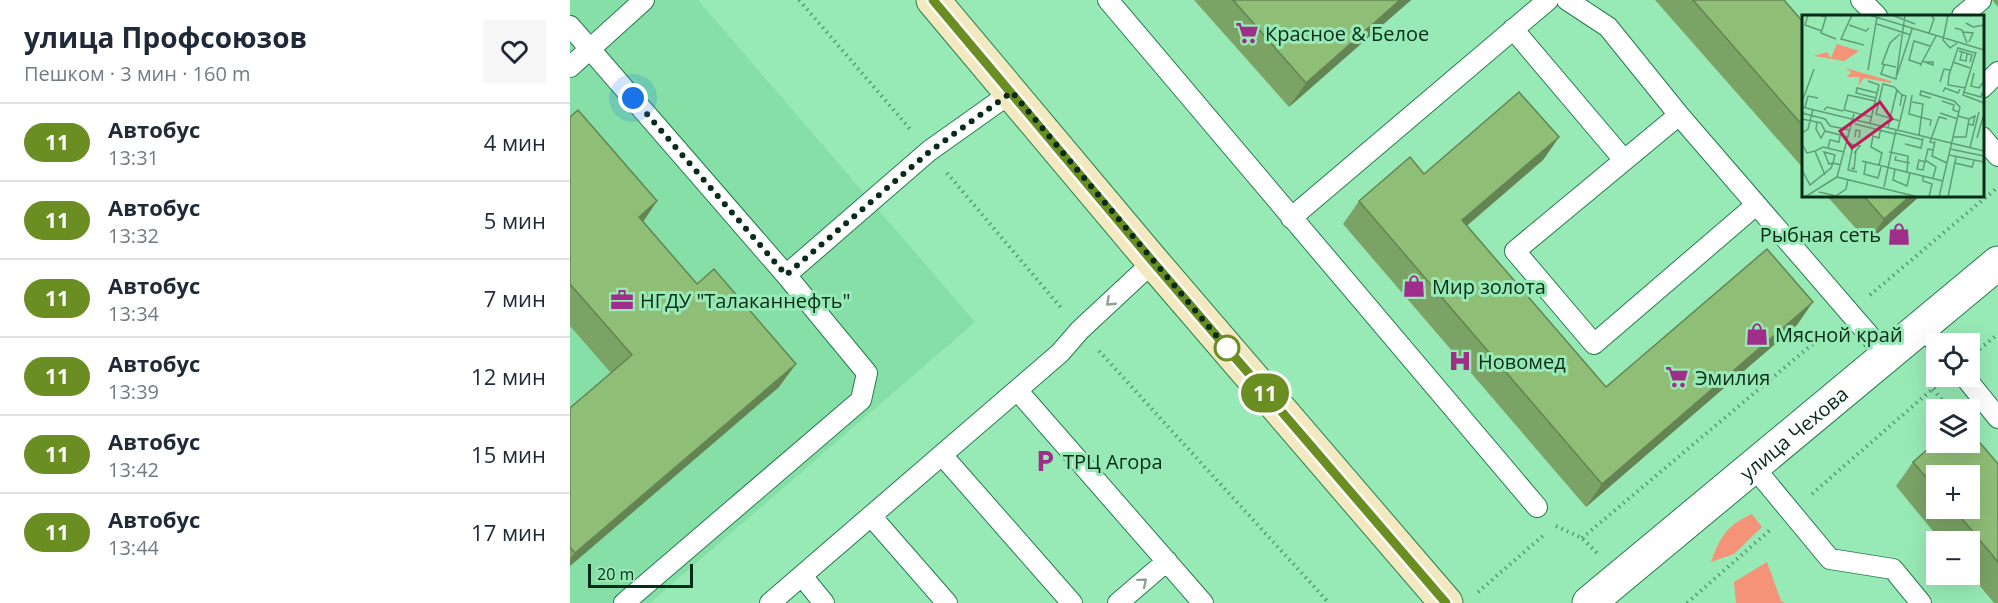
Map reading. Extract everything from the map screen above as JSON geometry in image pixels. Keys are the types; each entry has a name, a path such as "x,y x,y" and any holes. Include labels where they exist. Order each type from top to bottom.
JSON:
{"main road":[{"path":"943,3 1012,92 1153,262 1460,599"}],"street":[{"name":"улица Чехова","path":"1933,333 1998,263"},
{"name":"улица Чехова","path":"1589,603 1752,465 1888,357 1926,338"}],"lane":[{"path":"570,67 644,0"},
{"path":"1108,0 1290,218 1537,507"},
{"path":"1290,218 1548,0"},
{"path":"1567,0 1608,27 1679,115 1756,205 1852,311 1888,357"},
{"path":"1861,0 1876,15"},
{"path":"1963,15 1981,0"},
{"path":"570,26 786,275 867,373 861,400 624,603"},
{"path":"1513,29 1624,160"},
{"path":"1983,87 1998,72"},
{"path":"786,275 929,152 1012,92"},
{"path":"1679,115 1515,251 1594,344 1756,205"},
{"path":"1983,137 1998,156"},
{"path":"770,603 1060,353 1080,330 1153,262"},
{"path":"1973,387 1998,418"},
{"path":"1017,390 1203,603"},
{"path":"942,455 1072,603"},
{"path":"1752,465 1830,559 1893,569 1921,603"},
{"path":"871,516 947,603"},
{"path":"1118,603 1167,561"},
{"path":"802,576 824,603"}],"path":[{"path":"799,0 1080,330 1329,603"},
{"path":"1582,538 1998,187"},
{"path":"1980,349 1998,334"},
{"path":"1687,603 1935,387"},
{"path":"1933,389 1941,399"},
{"path":"1460,599 1546,534"}],"shaded area":[{"path":"570,0 698,0 975,322 650,603 570,603"},
{"path":"1752,514 1762,527 1734,554 1711,562 1730,527"},
{"path":"1767,562 1781,601 1785,603 1736,603 1734,582"}],"building":[{"path":"1233,0 1400,0 1306,83"},
{"path":"1693,0 1784,0 1802,21 1802,125"},
{"path":"1519,92 1559,137 1462,220 1606,387 1767,249 1813,302 1602,484 1359,201 1410,157 1424,174"},
{"path":"578,110 657,201 639,217 697,284 714,269 796,364 575,553 570,547 570,408 632,355 570,284 570,117"},
{"path":"1864,196 1910,196 1884,219"},
{"path":"1980,443 1998,464 1998,562 1980,540 1980,531 1972,531 1962,519 1980,519 1980,465 1926,465 1926,477 1913,462 1926,451 1926,453 1980,453"}],"bus line":[{"name":"11","path":"933,0 1153,262 1446,603"}],"place":[{"name":"Красное & Белое","path":"1247,33"},
{"name":"Рыбная сеть","path":"1899,234"},
{"name":"Мир золота","path":"1414,286"},
{"name":"НГДУ \"Талаканнефть\"","path":"622,300"},
{"name":"Мясной край","path":"1757,334"},
{"name":"Новомед","path":"1460,361"},
{"name":"Эмилия","path":"1677,377"},
{"name":"ТРЦ Агора","path":"1045,461"}],"route":[{"path":"633,98 786,275 929,152 1012,92 1230,352 1227,348"}]}
